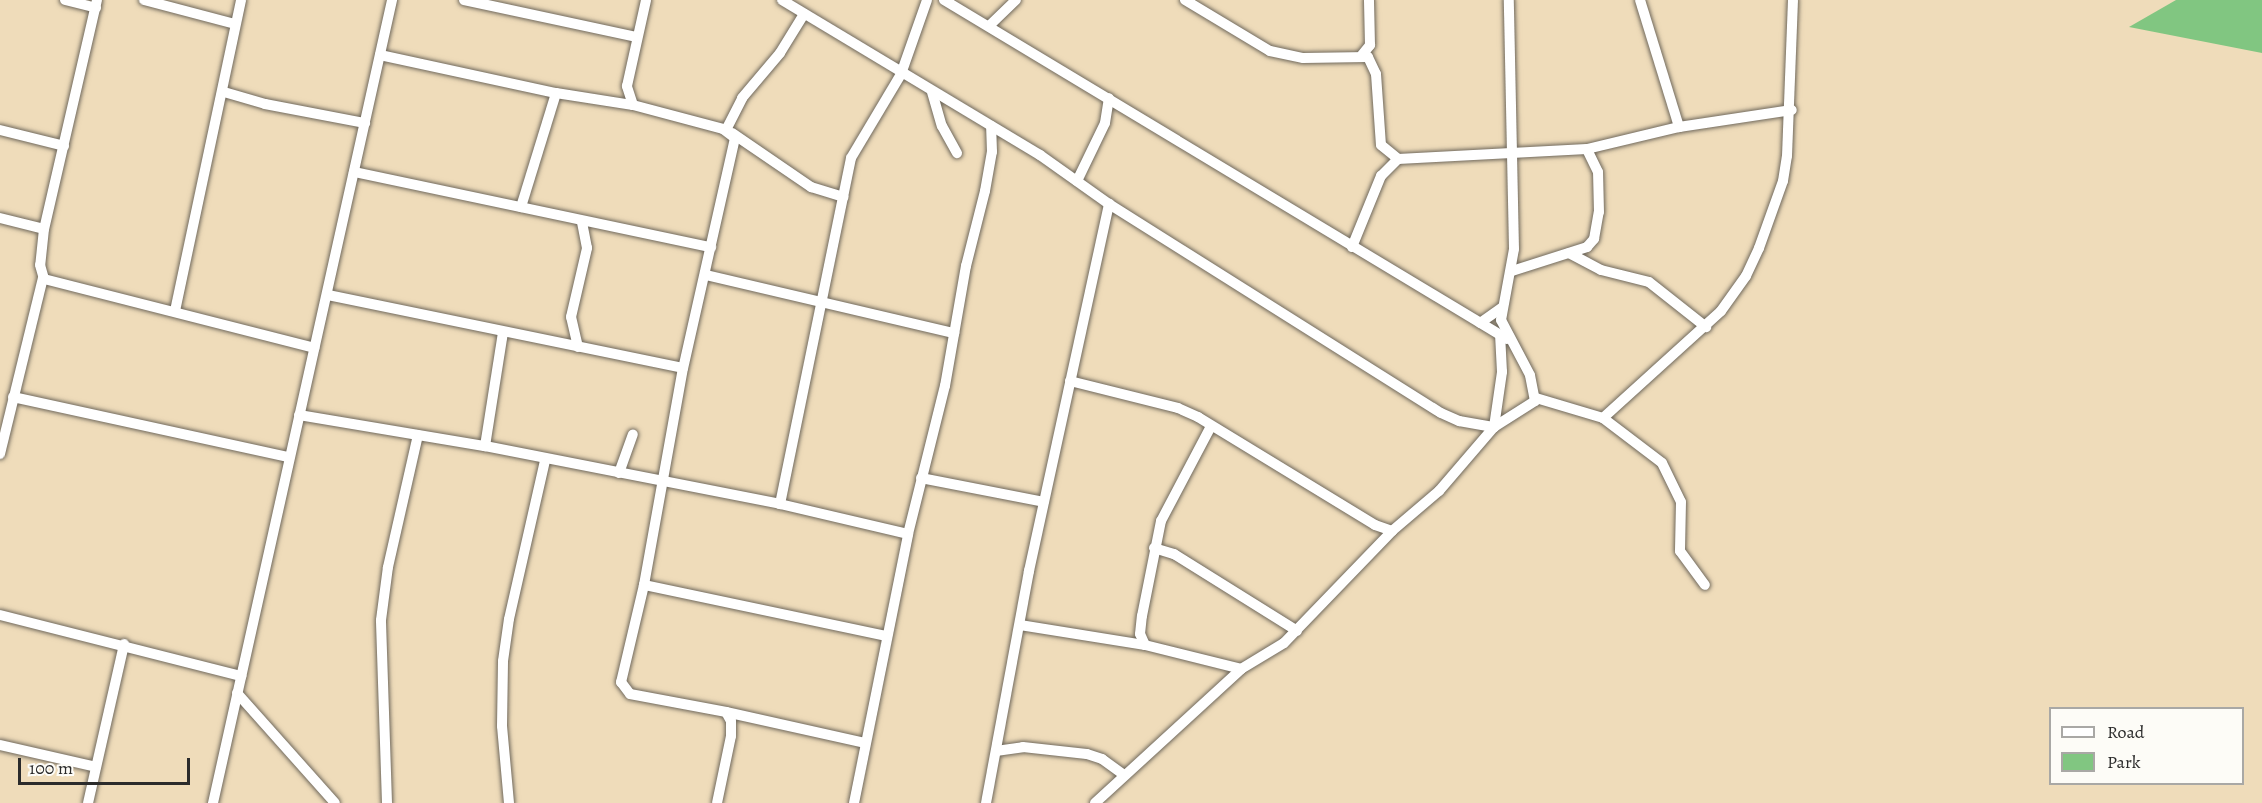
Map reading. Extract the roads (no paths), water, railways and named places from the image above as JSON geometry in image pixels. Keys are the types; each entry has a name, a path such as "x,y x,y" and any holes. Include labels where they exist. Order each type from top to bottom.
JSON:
{"street":[{"path":"0,454 43,277 40,265 44,228 96,4 65,0"},
{"path":"144,0 235,24"},
{"path":"175,311 224,92 241,0"},
{"path":"213,803 392,0"},
{"path":"464,0 637,38"},
{"path":"615,101 627,86 646,0"},
{"path":"783,0 901,74 991,126 1109,204 1441,413 1459,422 1494,427"},
{"path":"780,504 854,152 901,74 927,0"},
{"path":"944,0 990,25 1352,247 1512,342"},
{"path":"990,25 1016,0"},
{"path":"1185,0 1280,54 1303,58 1362,55 1368,57 1376,74 1381,145 1398,159"},
{"path":"1362,55 1370,45 1369,0"},
{"path":"1095,803 1123,774 1241,669 1297,631 1392,531 1439,491 1494,427 1533,404 1536,398 1527,368 1503,328 1503,307 1512,271 1515,220 1511,153 1509,0"},
{"path":"1640,0 1679,127"},
{"path":"1603,418 1706,327 1740,286 1759,248 1783,181 1792,110 1788,61 1793,0"},
{"path":"804,14 780,53 742,98 729,131 736,146 683,368 661,480 644,585 624,659 622,688 630,694 726,712 865,743"},
{"path":"380,55 556,93 615,101 729,131 811,187 843,197"},
{"path":"627,86 633,105"},
{"path":"224,92 266,104 364,123"},
{"path":"932,92 942,126 957,153"},
{"path":"521,207 556,93"},
{"path":"1077,181 1105,123 1109,98"},
{"path":"1352,247 1381,176 1398,159 1587,149 1679,127 1792,110"},
{"path":"854,803 908,534 990,162 991,126"},
{"path":"0,130 64,146"},
{"path":"1512,271 1587,247 1597,224 1598,172 1587,149"},
{"path":"354,172 582,222 711,247"},
{"path":"986,803 996,750 1001,705 1109,204"},
{"path":"0,218 44,228"},
{"path":"578,348 571,317 587,248 582,222"},
{"path":"1569,254 1601,270 1649,282 1706,327"},
{"path":"706,275 824,300 954,333"},
{"path":"43,277 56,285 175,311 314,348"},
{"path":"328,295 683,368"},
{"path":"1480,322 1503,307"},
{"path":"485,446 503,332"},
{"path":"1494,427 1502,372 1500,336"},
{"path":"1070,381 1178,408 1375,525 1392,531"},
{"path":"13,397 289,457"},
{"path":"1536,398 1603,418 1653,453 1670,474 1684,516 1678,538 1680,551 1705,585"},
{"path":"299,415 485,446 545,461 661,480 780,504 908,534"},
{"path":"1145,645 1140,634 1154,548 1161,521 1211,426"},
{"path":"618,473 633,434"},
{"path":"387,803 381,620 387,573 418,435"},
{"path":"509,803 502,726 503,661 545,461"},
{"path":"921,478 1044,502"},
{"path":"1154,548 1174,554 1297,631"},
{"path":"644,585 887,636"},
{"path":"0,615 124,644 241,676"},
{"path":"1020,625 1145,645 1241,669"},
{"path":"88,803 124,644"},
{"path":"237,693 335,803"},
{"path":"717,803 731,736 726,712"},
{"path":"0,745 96,767"},
{"path":"996,750 1023,747 1087,754 1102,759 1123,774"}]}
